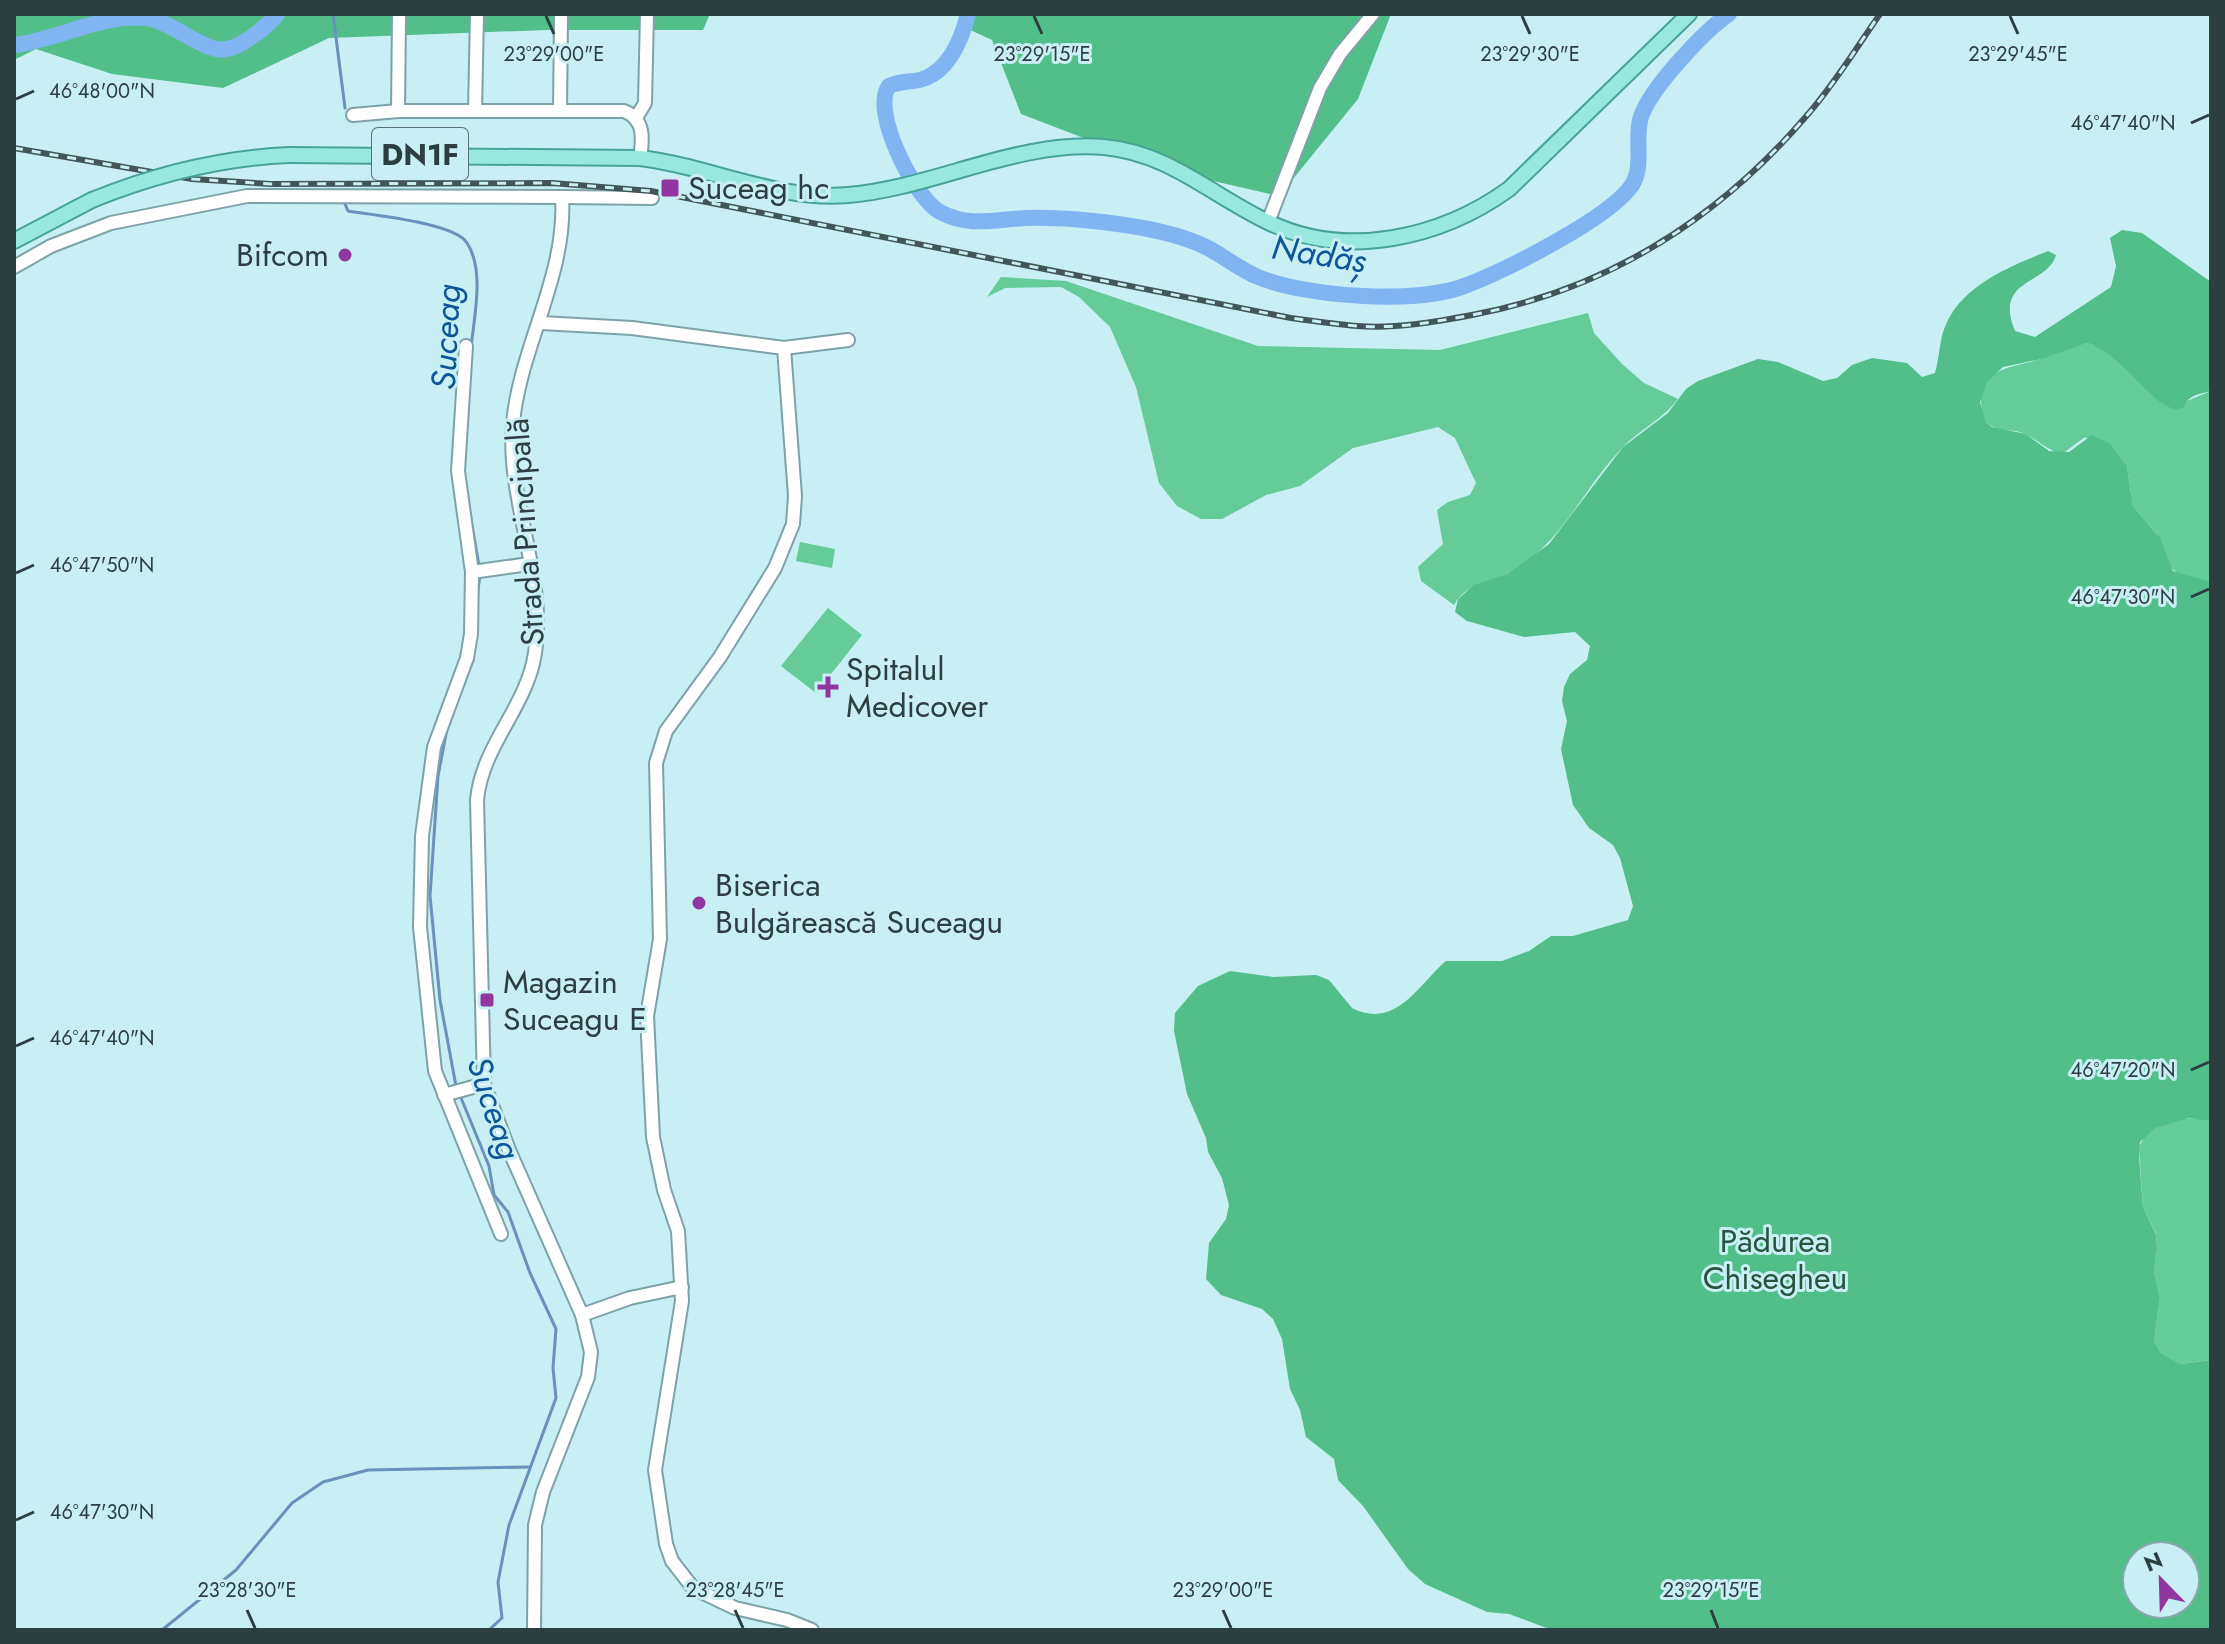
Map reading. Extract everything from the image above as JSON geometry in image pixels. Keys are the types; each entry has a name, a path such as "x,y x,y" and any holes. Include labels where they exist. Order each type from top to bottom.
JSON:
{"main road":[{"name":"DN1F","path":"14,241 92,200 186,168 227,160 289,155 640,158 697,167 806,194 841,195 879,191 1035,152 1074,147 1114,149 1177,167 1268,222 1311,235 1371,240 1423,232 1465,216 1519,180 1689,14"}],"street":[{"path":"398,111 399,14"},
{"path":"475,111 477,14"},
{"path":"560,111 561,14"},
{"path":"636,118 645,103 647,14"},
{"path":"1268,222 1320,88 1340,54 1373,14"},
{"path":"353,115 398,111 624,111 636,118 642,133 640,158"},
{"path":"14,267 72,237 134,216 247,196 652,198"},
{"name":"Strada Principală","path":"534,1630 538,1510 590,1365 590,1344 582,1315 479,1085 478,790 487,758 518,701 533,663 537,623 512,441 521,382 541,323 562,218 562,197"},
{"path":"541,323 632,328 784,348 848,340"},
{"path":"466,346 458,471 477,572 467,658 434,747 421,859 420,927 435,1071 501,1234"},
{"path":"784,348 795,496 793,524 775,568 720,657 666,731 656,763 660,939 647,1016 653,1137 664,1190 678,1231 682,1287 681,1316 655,1470 672,1561 693,1588 735,1608 787,1620 812,1630"},
{"path":"477,572 529,564"},
{"path":"444,1095 479,1085"},
{"path":"582,1315 630,1298 682,1287"}],"green space":[{"path":"14,14 710,14 703,30 547,30 329,38 223,88 112,74 36,49 14,60"},
{"path":"960,14 1391,14 1358,99 1279,196 1170,171 1021,114 992,40 966,28"},
{"name":"Pădurea Chisegheu","path":"2122,230 2142,233 2211,282 2211,391 2193,396 2180,409 2171,408 2149,393 2112,357 2086,343 2046,358 2003,367 1987,382 1980,402 1986,422 1992,427 2026,434 2049,451 2069,452 2092,435 2110,444 2127,467 2133,506 2160,538 2173,571 2211,582 2211,1121 2189,1118 2155,1128 2140,1142 2139,1157 2143,1207 2156,1234 2154,1271 2160,1298 2154,1341 2161,1353 2181,1364 2211,1360 2211,1630 1552,1630 1509,1614 1487,1612 1425,1584 1408,1569 1363,1506 1338,1480 1334,1459 1306,1437 1300,1410 1290,1389 1282,1339 1273,1319 1262,1309 1221,1295 1206,1279 1209,1243 1226,1219 1229,1205 1222,1178 1208,1152 1206,1138 1187,1094 1174,1031 1175,1013 1198,986 1230,971 1273,977 1316,975 1329,980 1352,1008 1381,1013 1405,1002 1446,961 1502,961 1529,951 1551,936 1573,936 1628,920 1633,906 1620,858 1613,845 1589,828 1573,805 1561,749 1567,721 1562,701 1564,687 1570,674 1587,660 1590,646 1575,632 1524,637 1467,621 1455,612 1458,599 1474,585 1508,574 1549,544 1623,447 1668,413 1686,389 1698,381 1758,359 1778,362 1823,381 1837,378 1852,365 1872,358 1907,363 1922,377 1935,373 1943,333 1956,307 1991,277 2048,251 2056,255 2051,265 2024,284 2011,301 2010,314 2015,331 2035,337 2111,287 2116,266 2110,238"},
{"path":"1001,277 1066,281 1258,346 1440,350 1588,313 1594,333 1622,364 1644,383 1678,399 1622,448 1560,529 1531,559 1504,576 1465,592 1454,605 1421,581 1418,567 1443,544 1437,510 1448,502 1470,495 1476,483 1455,438 1438,427 1353,448 1300,486 1266,495 1222,519 1201,519 1177,506 1159,483 1136,387 1110,327 1079,297 1061,287 1005,288 987,297"},
{"path":"2086,343 2111,354 2170,408 2211,391 2211,582 2180,575 2169,566 2156,533 2133,506 2127,467 2085,437 2062,454 2023,433 2000,429 1986,422 1981,404 1986,381 2006,368"},
{"path":"800,542 835,549 832,568 796,561"},
{"path":"828,608 862,635 816,693 781,666"},
{"path":"2203,1118 2211,1121 2211,1360 2181,1364 2161,1353 2154,1341 2160,1298 2154,1271 2156,1233 2143,1207 2139,1149 2148,1133 2156,1127 2184,1119"}],"waterway":[{"name":"Nadăș","path":"14,45 114,19 147,18 157,20 209,47 227,49 255,35 277,14"},
{"name":"Suceag","path":"333,14 345,108"},
{"name":"Nadăș","path":"968,14 959,42 942,67 926,78 889,86 885,98 885,114 898,153 919,190 940,212 973,221 1050,218 1140,227 1196,242 1251,274 1279,284 1333,294 1393,297 1446,291 1484,278 1556,242 1620,198 1636,177 1638,132 1648,102 1680,60 1729,14"},
{"name":"Suceag","path":"345,204 348,211 447,230 467,243 476,266 477,280 471,348"},
{"name":"Suceag","path":"470,514 479,566"},
{"name":"Suceag","path":"477,598 480,574"},
{"name":"Suceag","path":"456,1086 440,1000 430,896 438,776 447,729 466,676"},
{"name":"Suceag","path":"459,1093 489,1166 494,1195 508,1212 530,1273 556,1329 553,1368 556,1398 509,1525 498,1582 502,1618 489,1630"},
{"path":"162,1630 236,1570 292,1503 323,1482 368,1470 528,1467"}],"railway":[{"path":"14,148 192,179 271,184 552,183 651,191 1291,318 1357,326 1400,326 1458,318 1522,303 1615,268 1658,244 1738,186 1774,151 1828,90 1880,14"}],"place":[{"name":"Suceag hc","path":"670,188"},
{"name":"Bifcom","path":"345,255"},
{"name":"Spitalul Medicover","path":"828,687"},
{"name":"Biserica Bulgărească Suceagu","path":"699,903"},
{"name":"Magazin Suceagu E","path":"487,1000"}]}
